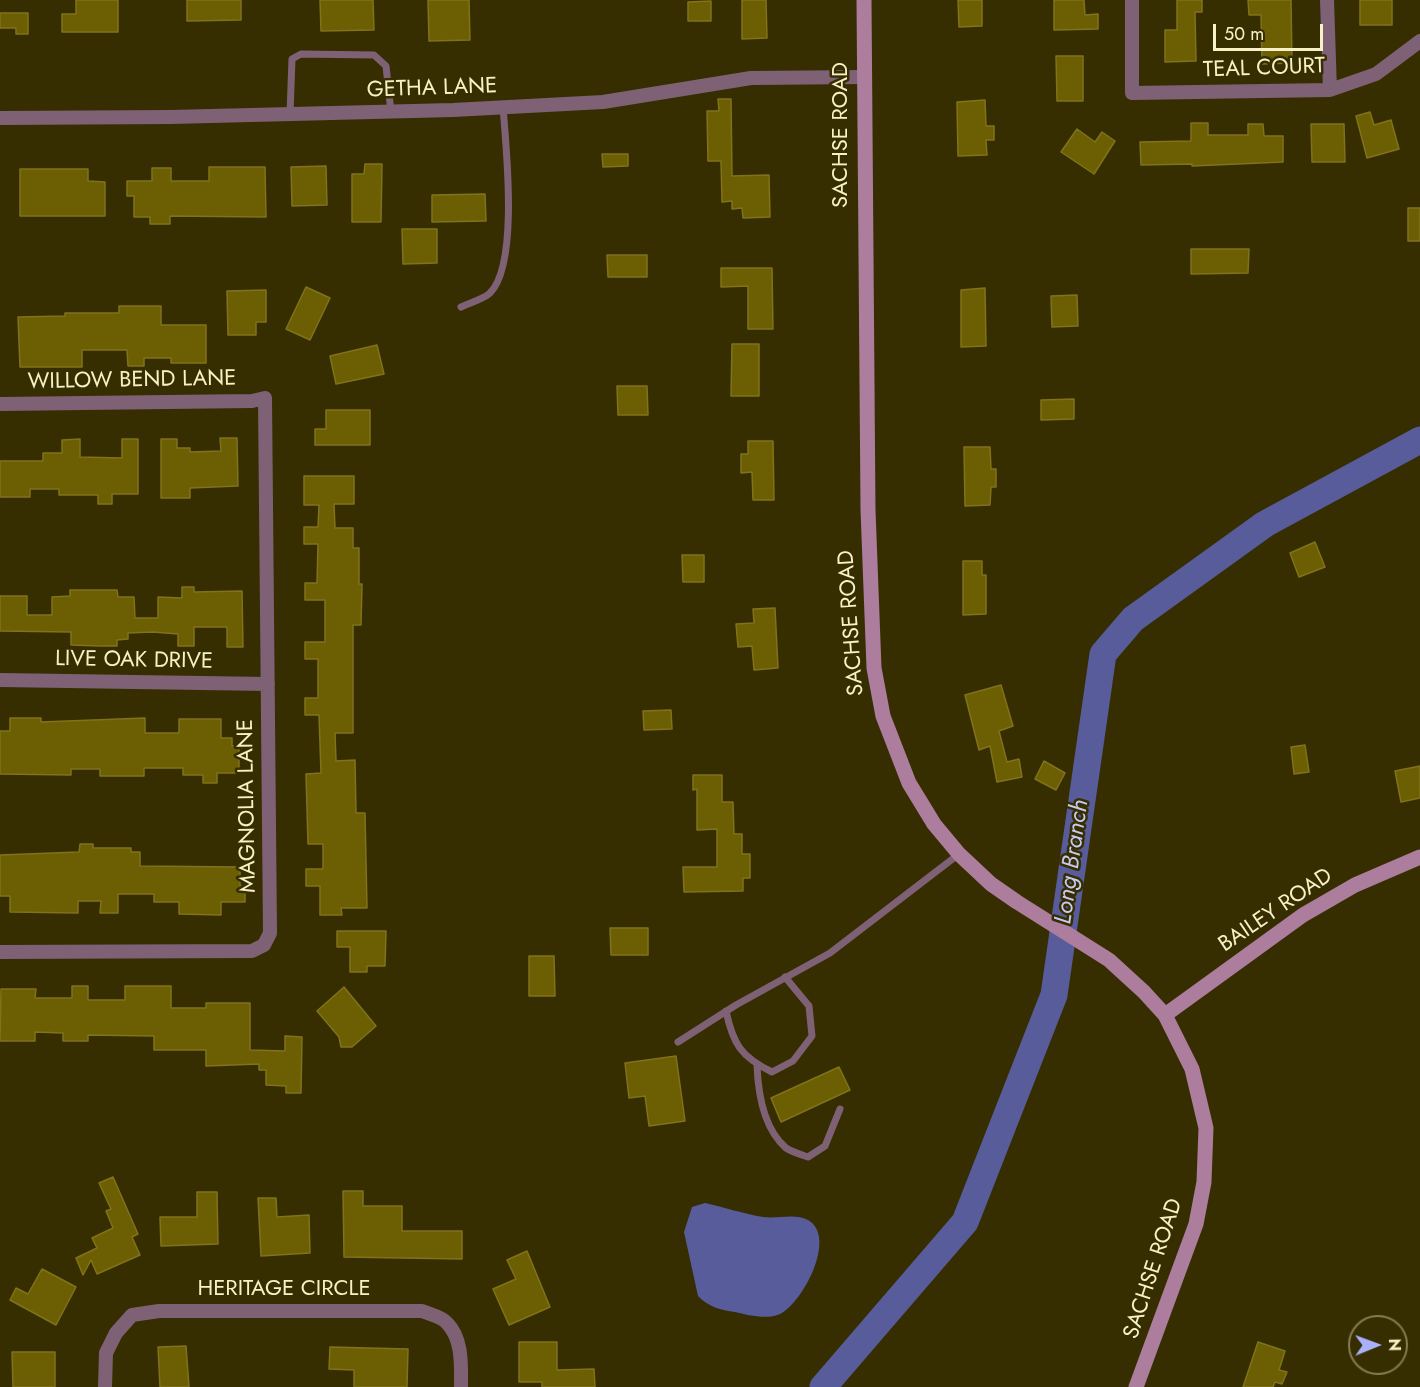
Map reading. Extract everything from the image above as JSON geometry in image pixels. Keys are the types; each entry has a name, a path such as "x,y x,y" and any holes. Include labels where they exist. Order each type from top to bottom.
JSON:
{"main road":[{"name":"SACHSE ROAD","path":"864,0 867,503 874,668 883,716 909,783 934,824 959,854 991,884 1109,960 1165,1015 1192,1068 1201,1098 1206,1128 1204,1182 1196,1224 1136,1387"},
{"name":"BAILEY ROAD","path":"1165,1015 1303,915 1355,885 1420,857"}],"street":[{"name":"TEAL COURT","path":"1131,0 1132,93 1330,90 1377,74 1420,41"},
{"path":"1327,0 1330,90"},
{"name":"GETHA LANE","path":"0,118 391,112 503,107 603,102 751,78 864,77"},
{"name":"WILLOW BEND LANE","path":"0,404 252,401 265,398"},
{"name":"MAGNOLIA LANE","path":"0,952 252,951 264,945 270,933 265,398"},
{"name":"LIVE OAK DRIVE","path":"0,680 268,684"},
{"name":"HERITAGE CIRCLE","path":"105,1387 106,1353 116,1333 132,1315 159,1311 422,1311 446,1322 455,1336 461,1358 461,1387"}],"lane":[{"path":"290,114 292,59 301,54 374,55 386,66 391,112"},
{"path":"461,307 490,293 507,251 507,156 503,107"},
{"path":"678,1042 726,1011 830,953 959,854"},
{"path":"726,1011 732,1039 751,1062 772,1072 793,1061 812,1036 809,1006 785,977"},
{"path":"757,1065 758,1093 771,1127 787,1149 808,1157 825,1146 840,1109"}],"water":[{"path":"705,1203 763,1217 803,1218 816,1229 819,1240 818,1255 813,1270 789,1308 775,1316 758,1316 715,1307 698,1296 684,1232 692,1207"}],"building":[{"path":"76,0 118,0 118,32 62,32 62,14 76,14"},
{"path":"187,0 241,0 241,20 187,21"},
{"path":"320,0 373,0 374,30 321,31"},
{"path":"428,0 469,0 470,40 429,41"},
{"path":"742,0 766,0 767,38 742,39"},
{"path":"958,0 982,0 982,26 959,27"},
{"path":"1054,0 1084,0 1085,15 1098,14 1098,29 1054,30"},
{"path":"1177,0 1202,0 1202,12 1195,12 1196,61 1165,62 1165,30 1177,30"},
{"path":"1248,0 1291,0 1292,63 1262,64 1261,15 1249,15"},
{"path":"1360,0 1392,0 1392,25 1360,25"},
{"path":"711,1 711,21 688,21 688,2"},
{"path":"0,13 28,13 28,34 16,34 16,28 0,28"},
{"path":"1056,56 1083,56 1083,101 1057,101"},
{"path":"718,99 731,99 732,176 769,175 770,217 743,218 742,208 732,209 732,201 722,202 721,161 708,161 707,111 719,111"},
{"path":"985,100 986,126 994,126 994,140 986,140 987,155 958,156 957,102"},
{"path":"1370,112 1374,125 1391,120 1399,149 1367,158 1356,116"},
{"path":"1191,123 1208,123 1208,135 1248,135 1248,124 1263,124 1264,136 1283,136 1283,162 1192,166 1192,164 1141,165 1140,142 1191,141"},
{"path":"1311,124 1344,124 1345,162 1312,162"},
{"path":"1077,129 1095,142 1102,132 1115,141 1094,174 1061,152"},
{"path":"602,154 628,154 628,166 603,167"},
{"path":"365,164 382,164 381,222 352,222 352,174 364,174"},
{"path":"326,166 327,205 292,206 291,167"},
{"path":"209,167 265,167 266,217 170,216 170,224 150,224 150,217 134,217 134,196 127,196 127,181 152,181 152,168 171,168 171,181 209,181"},
{"path":"20,169 88,169 88,181 105,182 105,216 20,216"},
{"path":"485,194 486,221 432,222 432,195"},
{"path":"1408,208 1420,208 1420,241 1408,241"},
{"path":"402,229 437,229 437,263 403,264"},
{"path":"1191,249 1249,249 1248,273 1191,274"},
{"path":"607,255 647,255 647,277 608,277"},
{"path":"721,268 772,268 773,329 748,329 748,286 721,287"},
{"path":"306,287 330,298 310,340 286,329"},
{"path":"985,288 986,346 961,347 961,290"},
{"path":"266,290 266,322 256,322 256,335 228,335 227,291"},
{"path":"1077,295 1078,326 1052,327 1051,296"},
{"path":"119,306 161,306 161,325 206,325 206,363 171,363 171,358 144,358 144,366 128,366 127,350 82,350 82,367 20,367 18,317 65,316 65,313 119,313"},
{"path":"732,344 759,344 759,396 731,396"},
{"path":"377,345 384,374 336,384 330,356"},
{"path":"617,386 647,386 648,415 618,415"},
{"path":"1074,399 1074,419 1041,420 1041,400"},
{"path":"326,410 370,410 370,445 315,445 315,429 326,429"},
{"path":"220,438 237,438 238,486 190,488 190,498 161,498 161,439 177,439 177,448 190,448 190,452 221,451"},
{"path":"80,439 80,457 122,458 122,439 138,439 138,494 112,494 112,504 98,504 98,495 59,495 59,489 30,489 30,497 0,497 0,461 43,461 43,453 62,453 62,440"},
{"path":"748,441 773,441 774,500 753,500 752,472 741,473 741,454 748,454"},
{"path":"964,447 990,447 991,469 996,469 996,487 991,487 990,505 965,506"},
{"path":"304,476 354,476 354,504 334,504 335,528 353,528 353,548 359,548 359,584 362,584 361,625 353,625 353,733 335,733 336,761 355,760 356,813 365,813 367,908 341,908 342,915 320,915 320,886 306,886 306,869 323,869 323,844 308,844 306,774 321,773 319,715 305,715 305,698 318,698 318,659 305,659 305,642 325,642 325,600 305,600 305,583 317,583 318,544 304,544 304,527 318,527 319,505 304,505"},
{"path":"1315,542 1325,567 1299,577 1290,553"},
{"path":"682,555 704,555 704,582 683,582"},
{"path":"963,561 982,561 982,575 986,575 986,614 963,615"},
{"path":"182,587 194,587 194,592 242,591 243,647 227,647 227,627 194,627 194,646 178,646 178,634 153,632 128,633 128,639 117,640 117,646 100,646 71,645 71,632 0,631 0,596 27,596 27,615 52,615 52,597 70,596 70,590 117,590 118,597 134,597 135,618 158,618 158,597 182,598"},
{"path":"775,608 778,668 754,670 752,646 738,647 736,624 754,623 753,609"},
{"path":"1001,685 1013,726 999,731 1007,762 1019,759 1022,777 997,782 990,746 979,750 965,695"},
{"path":"671,710 672,729 644,730 643,711"},
{"path":"10,718 41,718 41,722 145,718 145,733 179,733 179,719 221,719 221,738 232,738 232,746 239,746 239,773 217,773 217,783 203,783 203,775 183,775 183,768 144,768 144,776 100,776 100,769 71,769 71,775 0,774 0,731 10,731"},
{"path":"1305,745 1309,772 1294,774 1291,747"},
{"path":"1044,761 1065,773 1056,790 1035,779"},
{"path":"1420,766 1420,798 1401,802 1395,771"},
{"path":"693,775 722,775 722,802 733,802 734,834 742,834 742,854 750,854 750,878 743,878 743,891 684,892 683,867 717,867 717,829 697,830 697,789 693,790"},
{"path":"80,844 93,844 93,848 131,848 131,852 140,852 140,866 240,867 240,886 245,886 245,902 221,902 221,915 179,914 179,902 154,902 154,894 118,894 118,913 100,913 101,901 78,901 78,913 10,912 10,896 0,896 0,855 79,852"},
{"path":"610,928 648,928 648,955 611,955"},
{"path":"337,931 386,931 385,966 367,966 367,972 350,972 350,947 337,947"},
{"path":"529,956 554,956 555,996 529,996"},
{"path":"72,986 88,986 88,1000 125,1000 125,986 171,986 171,1008 206,1008 206,1003 250,1003 250,1050 285,1051 285,1036 302,1037 301,1093 286,1093 286,1086 266,1085 266,1070 259,1070 259,1064 206,1066 206,1050 154,1050 154,1036 88,1035 88,1041 63,1041 63,1033 35,1032 35,1041 0,1041 1,989 36,989 35,998 72,998"},
{"path":"344,987 376,1026 352,1047 341,1047 339,1037 317,1011"},
{"path":"676,1056 685,1121 649,1126 645,1096 629,1098 625,1063"},
{"path":"839,1067 850,1090 781,1122 771,1098"},
{"path":"113,1177 138,1234 132,1237 140,1255 97,1274 91,1260 83,1275 76,1258 97,1248 92,1238 113,1228 106,1211 111,1209 99,1183"},
{"path":"343,1191 363,1191 363,1206 402,1206 402,1231 462,1231 462,1259 344,1257"},
{"path":"197,1192 217,1192 218,1244 161,1246 160,1217 197,1217"},
{"path":"258,1198 276,1198 277,1217 309,1215 310,1253 261,1256"},
{"path":"527,1251 550,1307 509,1325 493,1289 516,1279 507,1260"},
{"path":"42,1269 76,1287 56,1325 10,1300 16,1288 28,1294"},
{"path":"519,1342 557,1342 557,1370 594,1369 595,1387 542,1387 542,1382 519,1382"},
{"path":"1258,1342 1285,1351 1279,1370 1287,1372 1282,1384 1275,1382 1273,1387 1243,1387"},
{"path":"186,1346 189,1387 160,1387 158,1347"},
{"path":"330,1347 408,1349 407,1387 354,1387 354,1370 329,1369"},
{"path":"12,1352 55,1352 55,1387 13,1387"}],"waterway":[{"name":"Long Branch","path":"823,1387 965,1222 1054,995 1103,654 1133,619 1265,524 1420,440"}]}
